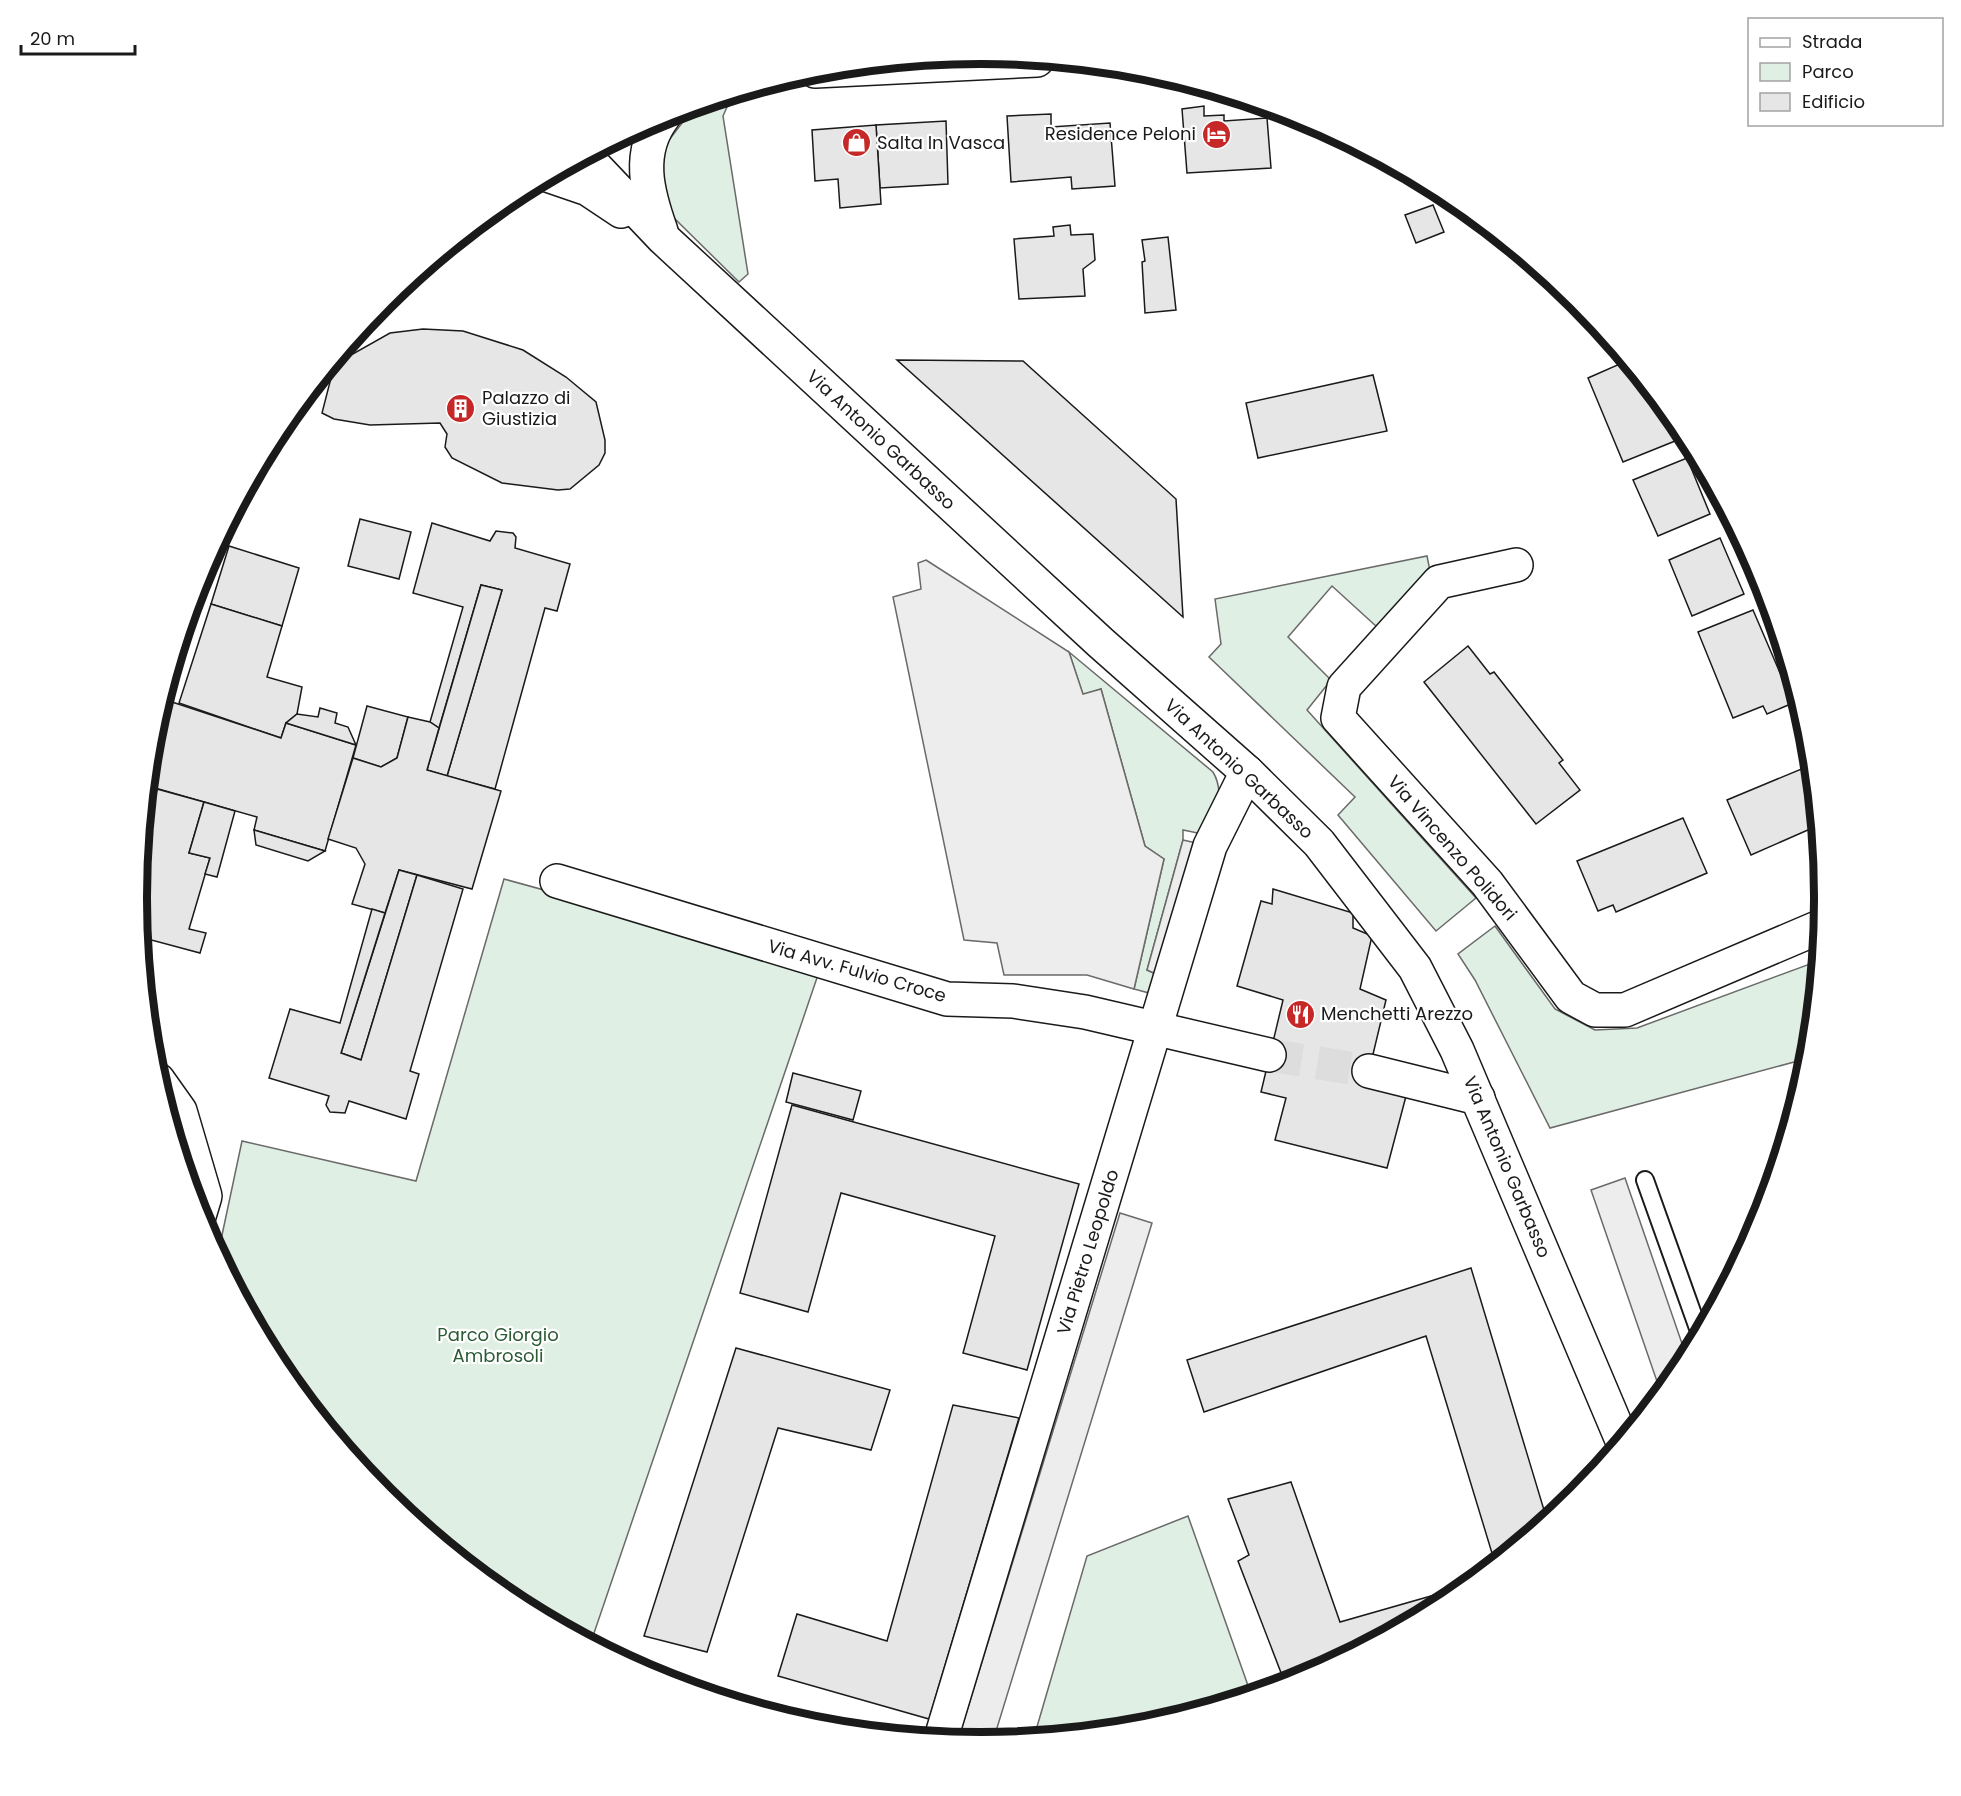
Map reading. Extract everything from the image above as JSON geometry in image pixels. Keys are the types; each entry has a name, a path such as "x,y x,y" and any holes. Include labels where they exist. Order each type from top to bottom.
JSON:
{"street":[{"name":"Via Antonio Garbasso","path":"654,131 645,157 649,197 663,238"},
{"name":"Via Antonio Garbasso","path":"590,162 663,238 1101,643 1247,772 1319,843 1415,968 1478,1098 1619,1433"},
{"name":"Via Antonio Garbasso","path":"559,179 588,189 663,238"},
{"name":"Via Vincenzo Polidori","path":"1516,565 1439,582 1344,687 1338,718 1486,883 1571,997 1595,1010 1625,1010 1813,930"},
{"name":"Via Pietro Leopoldo","path":"943,1731 1210,846 1247,772"},
{"name":"Via Avv. Fulvio Croce","path":"557,881 947,999 1013,1001 1085,1012 1269,1055"},
{"path":"1369,1071 1478,1098"},
{"path":"172,1099 180,1111 184,1143"},
{"path":"190,1161 205,1196 204,1200"}],"lane":[{"path":"1645,1179 1696,1324"}],"green space":[{"path":"735,102 727,107 723,116 748,274 739,282 672,216 663,195 663,148 682,123 690,117"},
{"path":"1427,556 1430,571 1377,627 1332,586 1288,637 1331,680 1307,710 1476,898 1436,931 1338,815 1355,797 1209,657 1221,644 1215,599"},
{"path":"1069,652 1213,772 1217,780 1218,804 1207,835 1183,830 1183,840 1147,970 1167,979 1160,996 1134,989 1164,859 1145,846 1101,689 1083,695"},
{"name":"Parco Giorgio Ambrosoli","path":"504,879 821,966 593,1636 517,1591 473,1559 431,1525 354,1448 287,1361 259,1315 221,1241 242,1141 416,1181"},
{"path":"1495,926 1555,1009 1595,1030 1637,1028 1811,964 1798,1061 1550,1128 1475,980 1458,954"},
{"path":"1188,1516 1248,1687 1196,1703 1143,1715 1036,1730 1087,1556"}],"shaded area":[{"path":"926,560 1069,652 1083,694 1101,689 1145,846 1164,859 1134,989 1087,975 1004,975 997,943 964,940 893,597 921,589 918,563"},
{"path":"1183,840 1210,846 1167,979 1147,970"},
{"path":"1625,1178 1683,1346 1658,1383 1591,1190"},
{"path":"1120,1213 1152,1223 996,1731 961,1731"}],"building":[{"path":"1204,106 1204,116 1224,115 1224,121 1267,118 1271,168 1187,173 1182,109"},
{"path":"1051,114 1051,127 1110,123 1115,186 1072,189 1071,177 1011,182 1007,116"},
{"path":"946,121 948,184 880,188 876,125"},
{"path":"876,125 881,204 840,208 838,179 815,181 812,130"},
{"path":"1433,205 1444,232 1416,243 1405,215"},
{"path":"1070,225 1071,235 1093,234 1095,260 1083,269 1085,296 1019,299 1014,239 1054,236 1053,227"},
{"path":"1168,237 1176,310 1145,313 1142,262 1145,261 1142,240"},
{"name":"Palazzo di Giustizia","path":"423,329 463,331 523,350 566,377 596,402 605,440 605,453 599,465 570,489 558,490 502,483 452,458 445,447 447,434 440,423 370,425 334,419 322,413 332,376 346,358 390,333"},
{"path":"897,360 1023,361 1176,499 1183,617"},
{"path":"1620,364 1677,440 1623,462 1588,378"},
{"path":"1373,375 1387,431 1258,458 1246,403"},
{"path":"1687,458 1710,514 1658,536 1633,480"},
{"path":"360,519 411,532 399,579 348,566"},
{"path":"432,523 490,541 496,531 513,533 516,537 515,548 570,564 557,611 545,608 495,789 447,776 502,590 481,585 439,728 430,722 463,607 413,593"},
{"path":"1720,538 1744,594 1692,616 1669,560"},
{"path":"229,546 299,568 282,626 211,604"},
{"path":"481,585 502,590 447,776 427,770"},
{"path":"211,604 282,626 267,677 302,687 297,714 286,723 281,738 179,703"},
{"path":"1753,610 1788,692 1791,704 1767,714 1763,706 1733,718 1698,632"},
{"path":"1468,646 1490,674 1494,672 1563,760 1559,763 1580,790 1536,824 1424,682"},
{"path":"171,702 281,738 286,723 356,745 325,851 254,830 257,817 154,788"},
{"path":"367,706 408,717 397,758 381,767 353,758"},
{"path":"320,708 337,713 335,723 348,727 356,745 286,723 297,714 318,717"},
{"path":"408,717 430,722 439,728 427,770 501,791 472,889 399,870 385,913 352,904 365,864 356,848 328,839 353,758 381,767 397,758"},
{"path":"1804,768 1811,829 1751,855 1727,800"},
{"path":"157,789 204,802 189,853 210,858 189,929 206,933 200,953 149,939 147,898 153,804"},
{"path":"204,802 235,811 217,877 205,874 210,858 189,853"},
{"path":"1683,818 1707,873 1616,912 1613,905 1598,911 1577,861"},
{"path":"254,830 325,851 308,861 256,845"},
{"path":"399,870 417,875 361,1060 341,1053"},
{"path":"417,875 463,889 410,1071 419,1074 406,1119 349,1101 345,1113 330,1112 326,1105 329,1096 269,1078 290,1009 340,1023 372,909 385,913 341,1053 361,1060"},
{"path":"1273,889 1353,913 1353,928 1372,936 1360,989 1386,1000 1369,1071 1410,1081 1387,1168 1275,1140 1286,1098 1261,1092 1283,1000 1237,986 1261,901 1272,904"},
{"path":"793,1073 861,1091 853,1120 786,1102"},
{"path":"792,1105 1079,1184 1027,1370 963,1353 995,1236 841,1193 808,1312 740,1293"},
{"path":"1471,1268 1544,1511 1493,1555 1426,1336 1204,1412 1187,1360"},
{"path":"736,1348 890,1390 871,1450 778,1428 707,1652 644,1636"},
{"path":"953,1405 1019,1418 929,1719 778,1676 797,1614 887,1641"},
{"path":"1291,1482 1340,1622 1438,1595 1349,1646 1282,1674 1238,1561 1249,1555 1228,1499"}],"tunnel":[{"path":"1269,1055 1369,1071"}],"place":[{"name":"Residence Peloni","path":"1217,134"},
{"name":"Salta In Vasca","path":"856,143"},
{"name":"Palazzo di Giustizia","path":"461,408"},
{"name":"Menchetti Arezzo","path":"1300,1014"}]}
